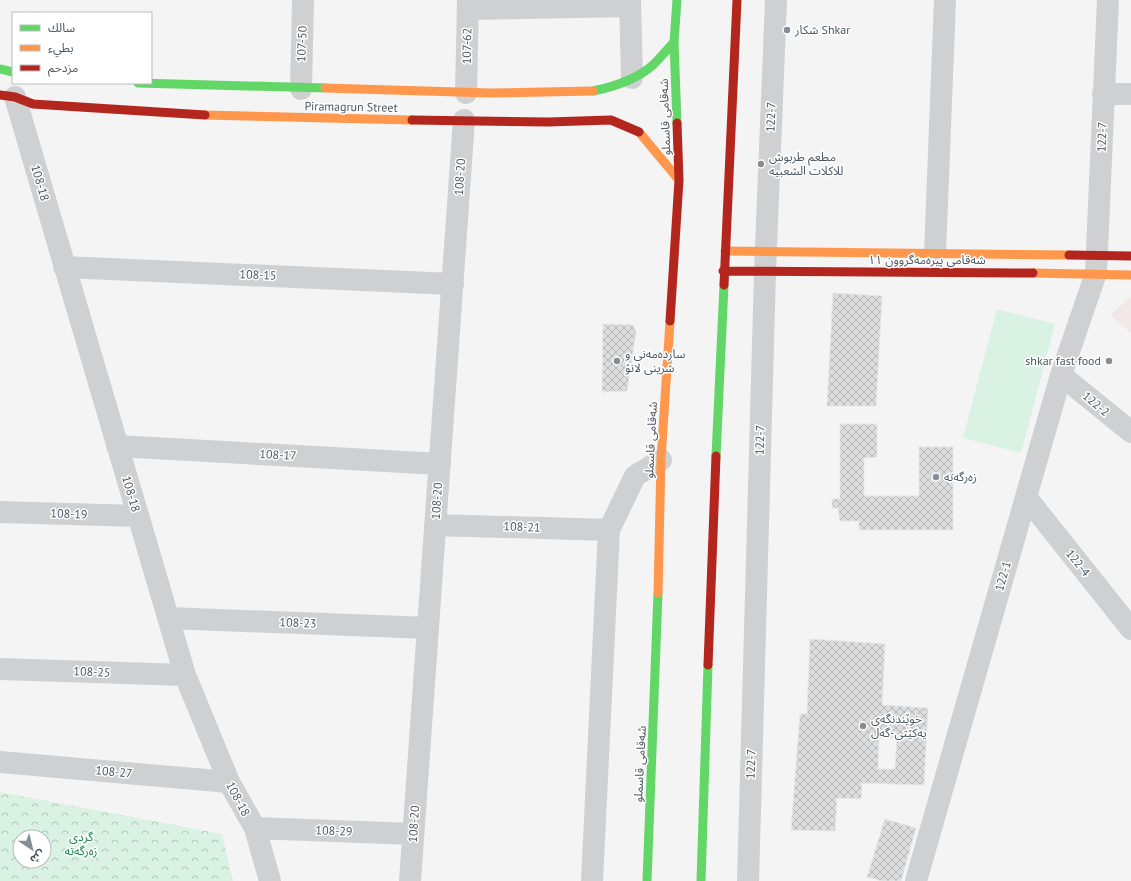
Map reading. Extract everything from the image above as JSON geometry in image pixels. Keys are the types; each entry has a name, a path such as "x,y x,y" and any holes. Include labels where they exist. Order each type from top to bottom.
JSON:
{"main road":[{"name":"شەقامی قاسملو","path":"647,881 662,460 679,180 674,42 677,0"},
{"path":"701,881 707,659 723,271 737,0"},
{"name":"Piramagrun Street","path":"152,84 466,93 585,92 609,88 632,78 652,66 674,42"},
{"path":"0,70 12,72"},
{"name":"Piramagrun Street","path":"7,96 33,104 160,113 308,118 548,122 611,120 637,130 679,180"},
{"name":"شەقامی پیرەمەگروون ١١","path":"725,251 765,262 1097,264 1131,256"},
{"name":"شەقامی پیرەمەگروون ١١","path":"723,271 765,262 935,254 1097,264 1131,275"}],"street":[{"name":"107-50","path":"301,89 303,0"},
{"name":"122-7","path":"748,881 765,262 776,0"},
{"path":"935,254 945,0"},
{"name":"122-7","path":"1097,264 1108,0"},
{"path":"468,5 630,3 632,78"},
{"name":"107-62","path":"466,93 468,5"},
{"path":"1103,94 1131,94"},
{"name":"108-18","path":"7,96 64,267 185,675 229,782 254,828 270,881"},
{"name":"108-20","path":"410,881 464,120"},
{"name":"122-1","path":"916,881 1061,375 1097,264"},
{"name":"108-15","path":"64,267 452,284"},
{"name":"122-2","path":"1061,375 1131,432"},
{"name":"108-17","path":"117,446 440,464"},
{"path":"592,881 609,530 635,476 662,460"},
{"name":"122-4","path":"1026,497 1131,629"},
{"name":"108-19","path":"0,512 138,516"},
{"name":"108-21","path":"435,525 609,530"},
{"name":"108-23","path":"168,618 428,628"},
{"name":"108-25","path":"0,669 185,675"},
{"name":"108-27","path":"0,762 229,782"},
{"name":"108-29","path":"254,828 413,834"}],"shaded area":[{"path":"1131,297 1131,333 1110,315"}],"green space":[{"path":"997,309 1055,324 1021,453 963,438"},
{"name":"گردی زەرگەتە","path":"0,792 222,834 233,881 0,881"}],"building":[{"path":"833,293 882,296 876,406 827,406"},
{"name":"ساردەمەنی و شرینی لانۆ","path":"603,324 633,325 636,332 627,391 602,392"},
{"name":"زەرگەتە","path":"840,424 877,424 877,457 864,458 864,496 919,496 919,447 953,447 953,530 859,530 859,521 840,521 838,508 832,508 832,499 840,499"},
{"name":"خوێندنگەی یەکێتی-گەل","path":"810,639 885,644 882,705 928,708 924,785 862,783 861,799 837,798 835,831 791,830 800,714 807,714","holes":["879,738 897,738 895,769 878,769"]},
{"path":"885,819 916,828 901,881 882,881 867,877"}],"traffic: fast":[{"path":"677,0 674,42 677,123"},
{"path":"593,91 617,85 647,70 674,42"},
{"path":"0,69 12,72"},
{"path":"152,83 325,88"},
{"path":"716,456 724,285"},
{"path":"647,881 658,593"},
{"path":"701,881 708,665"}],"traffic: slow":[{"path":"325,88 491,93 593,91"},
{"path":"205,115 412,120"},
{"path":"639,132 679,180"},
{"path":"725,251 1069,255"},
{"path":"1033,273 1131,275"},
{"path":"658,593 661,460 670,321"}],"traffic: jam":[{"path":"724,285 737,0"},
{"path":"0,95 15,97 33,104 205,115"},
{"path":"412,120 548,122 611,120 639,132"},
{"path":"670,321 679,180 677,123"},
{"path":"1069,255 1131,256"},
{"path":"723,271 1033,273"},
{"path":"708,665 716,456"}],"place":[{"name":"شکار Shkar","path":"787,30"},
{"name":"مطعم طربوش للاكلات الشعبيه","path":"761,164"},
{"name":"ساردەمەنی و شرینی لانۆ","path":"617,361"},
{"name":"shkar fast food","path":"1109,361"},
{"name":"زەرگەتە","path":"936,477"},
{"name":"خوێندنگەی یەکێتی-گەل","path":"863,726"}]}
